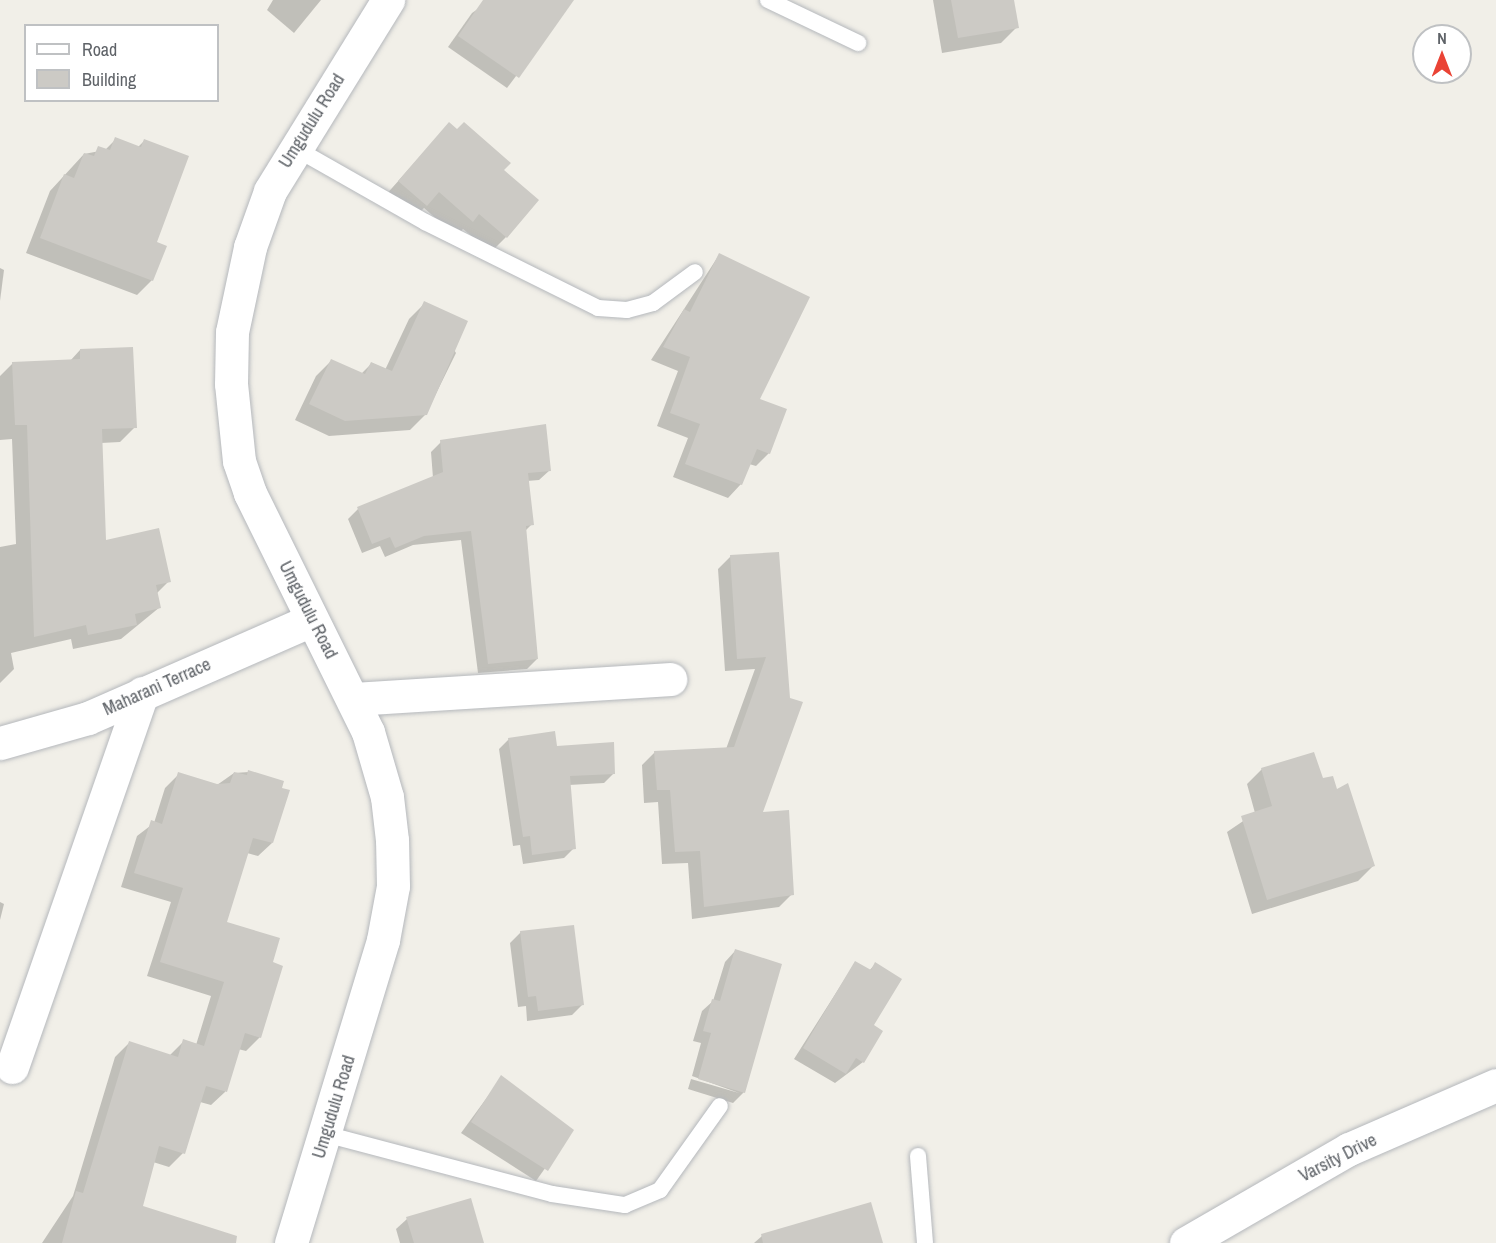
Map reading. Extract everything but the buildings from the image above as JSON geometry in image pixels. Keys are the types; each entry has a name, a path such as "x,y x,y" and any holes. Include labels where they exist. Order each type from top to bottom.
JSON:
{"street":[{"name":"Umgudulu Road","path":"291,1243 369,993 393,885 387,797 354,699 311,620 250,493 239,461 231,384 232,332 250,247 293,147 388,0"},
{"name":"Maharani Terrace","path":"0,743 88,718 311,620"},
{"path":"354,699 670,679"},
{"path":"12,1067 142,693"},
{"name":"Varsity Drive","path":"1186,1243 1349,1149 1496,1085"}],"lane":[{"path":"768,0 858,43"},
{"path":"293,147 425,222 598,308 627,310 653,303 695,272"},
{"path":"325,1134 552,1194 625,1205 660,1190 720,1106"},
{"path":"918,1156 924,1243"}]}
